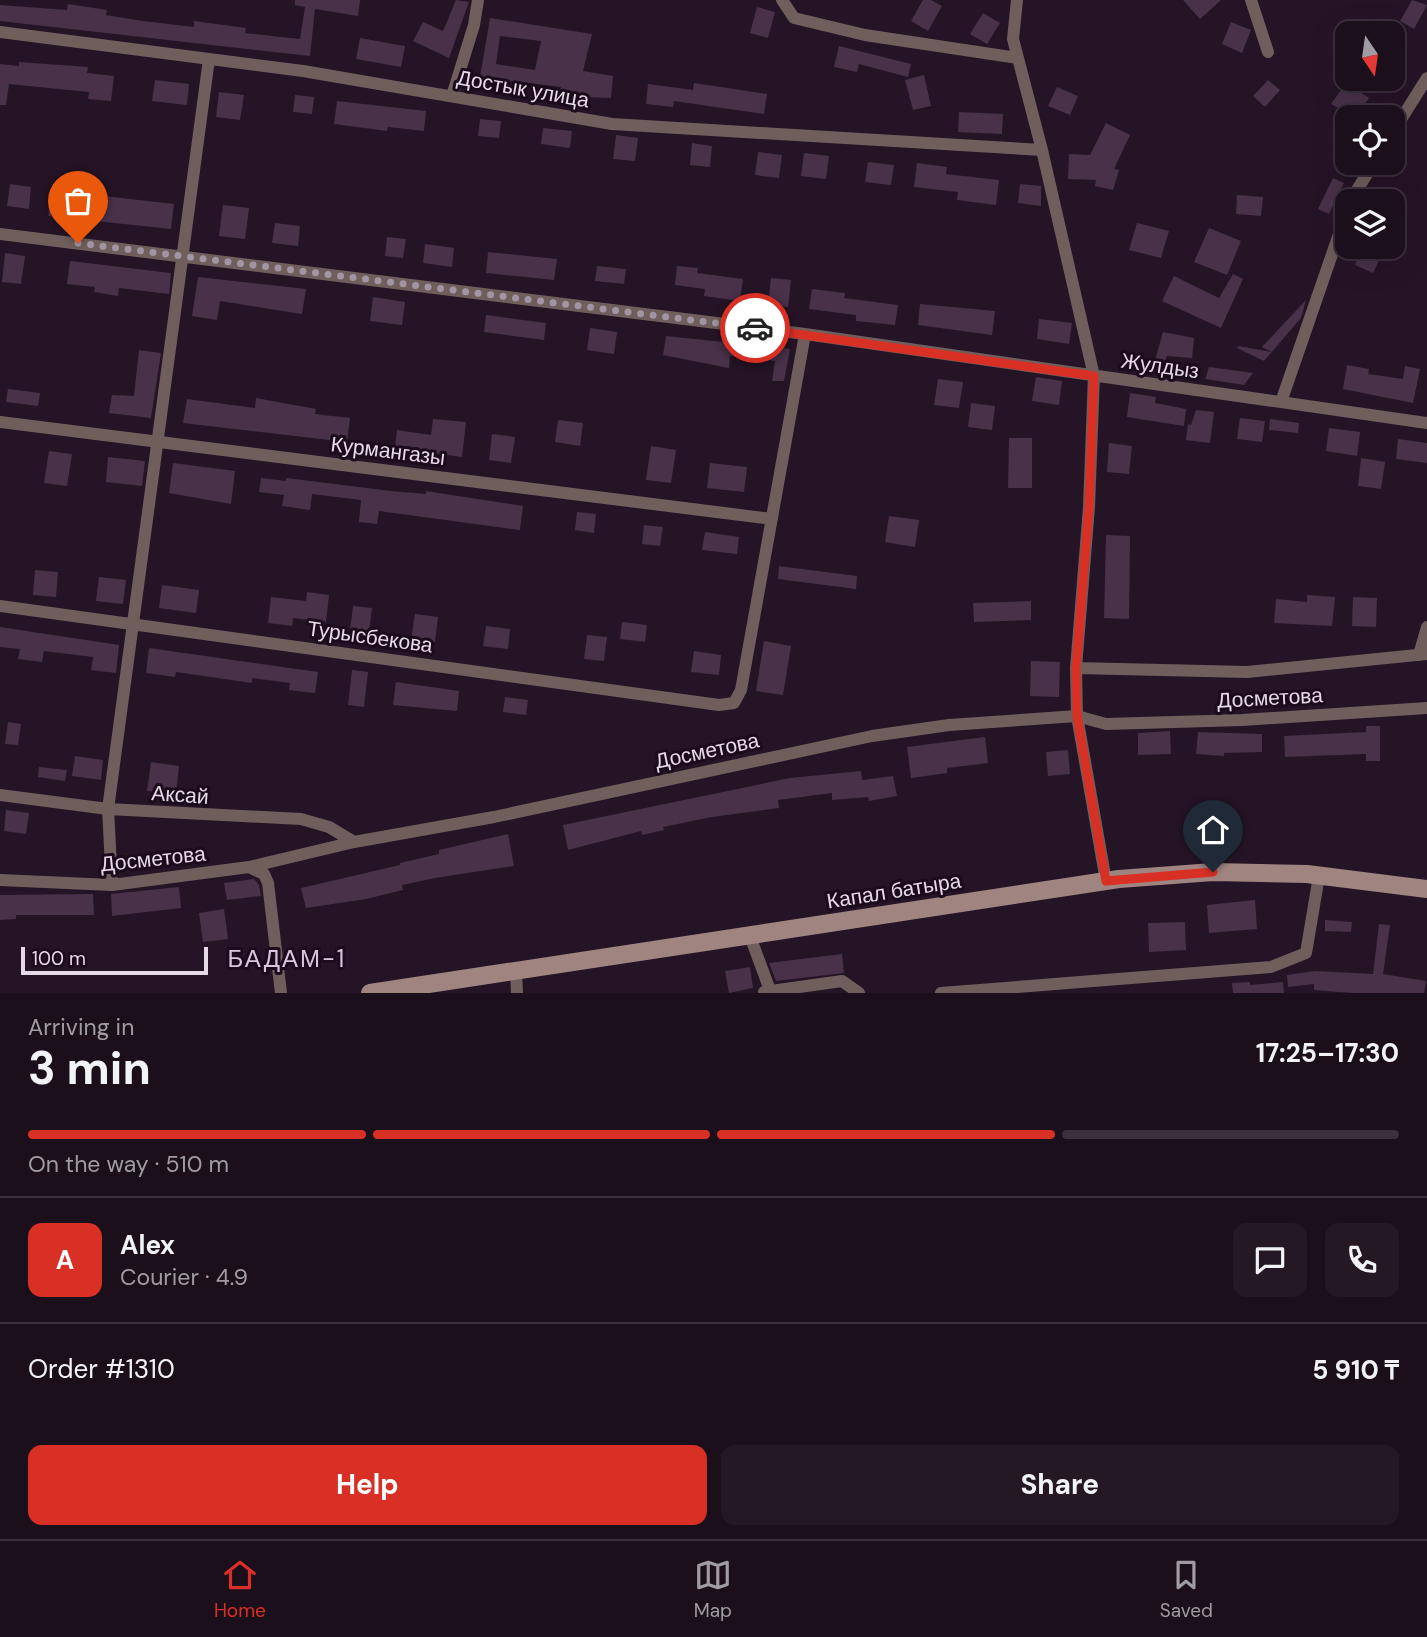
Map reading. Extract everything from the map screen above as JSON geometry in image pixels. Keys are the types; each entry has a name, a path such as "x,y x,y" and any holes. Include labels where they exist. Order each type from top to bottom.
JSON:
{"main road":[{"name":"Капал батыра","path":"370,993 1106,881 1213,872 1319,876 1427,889"}],"street":[{"path":"452,96 478,0"},
{"path":"1017,0 1013,39 1042,150 1094,376 1089,507 1076,668 1077,716 1106,881"},
{"path":"1251,0 1268,52"},
{"path":"782,2 793,18 865,35 1018,58"},
{"name":"Достык улица","path":"0,32 209,59 452,96 612,124 1042,150"},
{"path":"113,885 108,809 209,59"},
{"path":"1405,113 1427,78"},
{"name":"Жулдыз","path":"0,234 805,334 1427,424"},
{"path":"1280,402 1335,245"},
{"path":"772,519 805,334"},
{"name":"Курмангазы","path":"0,422 772,519"},
{"name":"Турысбекова","path":"0,606 719,705 734,703 741,690 772,519"},
{"path":"1076,668 1247,672 1423,654 1427,627"},
{"name":"Досметова","path":"0,880 113,885 249,867 354,842 494,817 872,736 1011,719 1077,716 1106,724 1242,720 1427,708"},
{"name":"Аксай","path":"0,795 108,809 301,819 329,827 354,842"},
{"path":"249,867 264,874 268,883 281,993"},
{"path":"942,993 1271,967 1306,953 1319,876"},
{"path":"750,936 769,992 842,981 859,993"},
{"path":"516,971 517,993"}],"building":[{"path":"295,0 360,0 358,16 315,9 310,56 0,21 0,5 67,10 68,4 107,10 106,15 143,21 194,27 194,21 246,28 245,33 300,39 305,7 295,5"},
{"path":"456,0 469,2 449,58 413,41 423,22 443,31"},
{"path":"923,0 931,0 942,6 928,31 911,21"},
{"path":"1183,0 1221,0 1200,19"},
{"path":"1412,0 1427,5 1414,29 1405,24 1405,21 1400,21"},
{"path":"757,7 775,12 768,38 750,33"},
{"path":"983,13 1000,23 987,44 970,34"},
{"path":"490,18 592,34 583,71 613,76 611,98 559,96 561,87 480,77","holes":["500,36 541,41 535,70 496,64"]},
{"path":"1231,22 1251,30 1242,53 1222,44"},
{"path":"360,38 405,46 401,67 356,59"},
{"path":"839,46 911,64 908,77 859,64 857,72 834,67"},
{"path":"19,62 88,67 87,73 114,76 111,101 88,99 89,92 9,84 6,105 0,105 0,64 19,66"},
{"path":"924,75 931,106 913,110 905,80"},
{"path":"155,80 189,84 187,105 152,101"},
{"path":"1268,80 1280,90 1265,107 1253,96"},
{"path":"694,83 767,94 764,114 674,101 673,107 646,104 648,84 693,90"},
{"path":"1057,87 1078,96 1070,115 1048,106"},
{"path":"1340,91 1358,91 1369,98 1364,105 1331,104"},
{"path":"219,92 244,95 240,120 216,117"},
{"path":"295,95 314,97 312,114 293,112"},
{"path":"337,101 426,111 424,131 388,127 387,131 334,124"},
{"path":"959,112 1003,114 1002,134 958,132"},
{"path":"480,119 501,121 499,138 478,136"},
{"path":"1106,123 1130,135 1114,169 1119,170 1113,190 1095,186 1096,180 1068,179 1069,154 1090,155"},
{"path":"543,128 572,131 570,148 541,144"},
{"path":"616,135 638,138 635,161 613,159"},
{"path":"692,143 712,146 710,167 690,165"},
{"path":"758,152 782,155 779,178 755,175"},
{"path":"804,153 829,156 826,179 801,176"},
{"path":"868,162 894,165 891,185 865,182"},
{"path":"917,163 947,167 946,174 999,180 996,205 957,200 958,192 914,187"},
{"path":"1333,178 1344,183 1341,189 1335,189 1335,202 1329,214 1318,209"},
{"path":"10,184 31,187 29,209 7,206"},
{"path":"1020,184 1041,186 1041,206 1018,203"},
{"path":"52,190 174,204 171,229 48,216"},
{"path":"1237,195 1263,197 1261,216 1236,214"},
{"path":"223,205 249,208 245,239 219,236"},
{"path":"275,223 300,226 298,246 272,243"},
{"path":"1137,223 1169,231 1161,258 1129,250"},
{"path":"1209,228 1241,241 1227,275 1194,262"},
{"path":"387,237 406,239 403,258 385,256"},
{"path":"425,244 454,248 452,267 423,263"},
{"path":"488,252 557,259 554,280 486,273"},
{"path":"5,253 25,256 21,284 2,282"},
{"path":"1358,259 1380,259 1373,273 1355,265"},
{"path":"70,261 171,273 169,294 119,288 118,296 94,292 95,287 67,284"},
{"path":"597,266 626,269 624,284 595,281"},
{"path":"677,266 698,268 697,273 743,279 740,301 704,296 705,289 675,285"},
{"path":"1233,274 1243,279 1221,328 1162,301 1174,276 1219,298"},
{"path":"198,277 306,289 302,314 220,301 217,320 192,316"},
{"path":"771,278 791,280 788,307 768,304"},
{"path":"812,289 845,293 844,298 898,305 895,325 856,321 856,315 809,309"},
{"path":"373,297 405,302 402,325 370,321"},
{"path":"1306,300 1301,318 1272,352 1262,347"},
{"path":"920,304 995,311 992,335 918,325"},
{"path":"486,315 546,323 544,340 484,332"},
{"path":"1039,319 1072,323 1069,344 1037,339"},
{"path":"590,328 617,332 614,354 587,350"},
{"path":"1163,332 1194,338 1192,358 1167,356 1162,369 1153,368"},
{"path":"666,336 790,349 784,381 772,381 775,361 730,356 729,368 663,355"},
{"path":"1238,346 1272,352 1264,361 1237,348"},
{"path":"139,350 161,353 151,418 109,413 112,395 134,396"},
{"path":"1347,365 1369,369 1368,374 1403,379 1405,366 1420,369 1413,403 1343,389"},
{"path":"1209,367 1253,373 1244,385 1205,379"},
{"path":"1036,377 1062,381 1059,405 1032,401"},
{"path":"938,379 963,382 959,408 934,405"},
{"path":"8,389 40,393 38,406 6,402"},
{"path":"1130,393 1156,397 1155,403 1186,409 1184,426 1127,417"},
{"path":"256,398 316,409 315,414 350,418 347,442 183,423 187,399 255,408"},
{"path":"971,403 995,406 992,430 968,427"},
{"path":"1196,410 1214,412 1210,443 1186,440 1188,424 1191,425"},
{"path":"1240,418 1265,421 1262,442 1237,439"},
{"path":"433,419 466,422 462,457 395,448 397,430 431,435"},
{"path":"1270,419 1299,423 1298,433 1269,430"},
{"path":"558,420 583,423 580,446 555,442"},
{"path":"1329,428 1360,432 1357,456 1326,451"},
{"path":"492,434 515,437 511,463 489,460"},
{"path":"1009,438 1032,438 1032,488 1008,488"},
{"path":"1398,439 1427,443 1427,463 1396,459"},
{"path":"1109,443 1132,446 1129,474 1107,472"},
{"path":"651,446 676,450 671,483 646,480"},
{"path":"49,451 72,454 67,486 44,483"},
{"path":"108,457 145,461 142,486 106,482"},
{"path":"1361,458 1385,462 1381,489 1358,486"},
{"path":"173,463 235,471 231,504 169,493"},
{"path":"710,463 747,467 744,492 707,488"},
{"path":"261,478 286,481 286,478 426,494 426,491 523,506 520,530 379,511 377,524 359,522 361,500 312,494 310,510 282,506 284,495 259,492"},
{"path":"577,512 596,514 594,533 575,530"},
{"path":"889,516 919,520 915,547 885,542"},
{"path":"644,525 663,527 660,546 642,544"},
{"path":"705,532 739,537 737,554 702,550"},
{"path":"1106,535 1130,536 1129,619 1104,618"},
{"path":"779,566 857,576 856,589 778,579"},
{"path":"35,570 58,572 56,597 33,595"},
{"path":"99,577 126,580 123,604 96,601"},
{"path":"162,585 199,590 196,613 159,608"},
{"path":"307,592 329,595 326,622 293,618 292,626 268,623 271,597 306,601"},
{"path":"1307,595 1335,597 1332,626 1274,623 1276,599 1307,602"},
{"path":"1353,597 1377,598 1376,627 1352,626"},
{"path":"1031,601 1031,620 974,622 973,603"},
{"path":"353,606 372,608 369,632 350,630"},
{"path":"415,614 438,617 435,642 411,640"},
{"path":"622,622 647,625 645,642 620,639"},
{"path":"486,626 510,629 508,649 483,646"},
{"path":"0,627 119,645 116,673 91,670 93,657 44,651 42,662 18,659 20,649 0,647"},
{"path":"587,635 607,637 604,661 584,659"},
{"path":"764,641 791,646 783,695 756,691"},
{"path":"149,648 318,672 315,693 289,690 290,683 252,678 252,683 176,672 175,677 146,673"},
{"path":"694,651 721,655 719,675 691,672"},
{"path":"1031,661 1060,662 1059,697 1030,696"},
{"path":"352,670 368,672 364,707 348,705"},
{"path":"396,682 459,691 457,711 393,705"},
{"path":"505,697 528,700 526,715 503,712"},
{"path":"8,722 21,724 18,745 5,744"},
{"path":"1366,726 1380,726 1380,761 1366,761 1366,754 1285,757 1284,736 1366,732"},
{"path":"1170,731 1171,754 1138,755 1138,733"},
{"path":"1198,732 1262,734 1262,752 1224,753 1224,756 1196,754"},
{"path":"985,737 988,763 947,768 947,773 911,778 907,747"},
{"path":"1068,750 1070,774 1048,776 1046,752"},
{"path":"75,756 103,760 101,780 72,776"},
{"path":"151,762 179,766 176,794 147,791"},
{"path":"39,767 67,770 65,781 38,777"},
{"path":"861,771 862,780 893,776 897,796 869,801 868,797 832,800 832,793 778,800 779,808 712,817 663,827 664,830 642,835 641,831 568,850 563,825 790,778"},
{"path":"6,810 29,813 26,834 4,831"},
{"path":"508,834 514,866 435,878 402,885 403,890 366,899 306,908 301,888 400,865 439,854 439,850"},
{"path":"254,879 259,885 261,896 227,900 224,883"},
{"path":"179,887 181,908 112,916 111,894"},
{"path":"93,894 94,915 16,915 16,919 0,920 0,895"},
{"path":"1255,900 1257,929 1209,933 1207,905"},
{"path":"224,909 228,939 203,942 199,913"},
{"path":"1325,920 1352,922 1351,932 1325,931"},
{"path":"1185,922 1186,950 1149,952 1148,923"},
{"path":"1379,924 1390,925 1383,974 1426,981 1424,993 1314,990 1314,984 1288,987 1287,975 1315,971 1373,974"},
{"path":"842,954 844,973 776,981 769,963"},
{"path":"750,967 753,988 729,993 725,971"},
{"path":"1250,982 1250,985 1283,982 1284,993 1233,993 1232,983"}],"way so far":[{"path":"78,243 755,328"}],"district":[{"name":"БАДАМ-1","path":"287,959"}],"route":[{"path":"755,328 1094,376 1089,507 1076,668 1077,716 1106,881 1213,872"}]}
